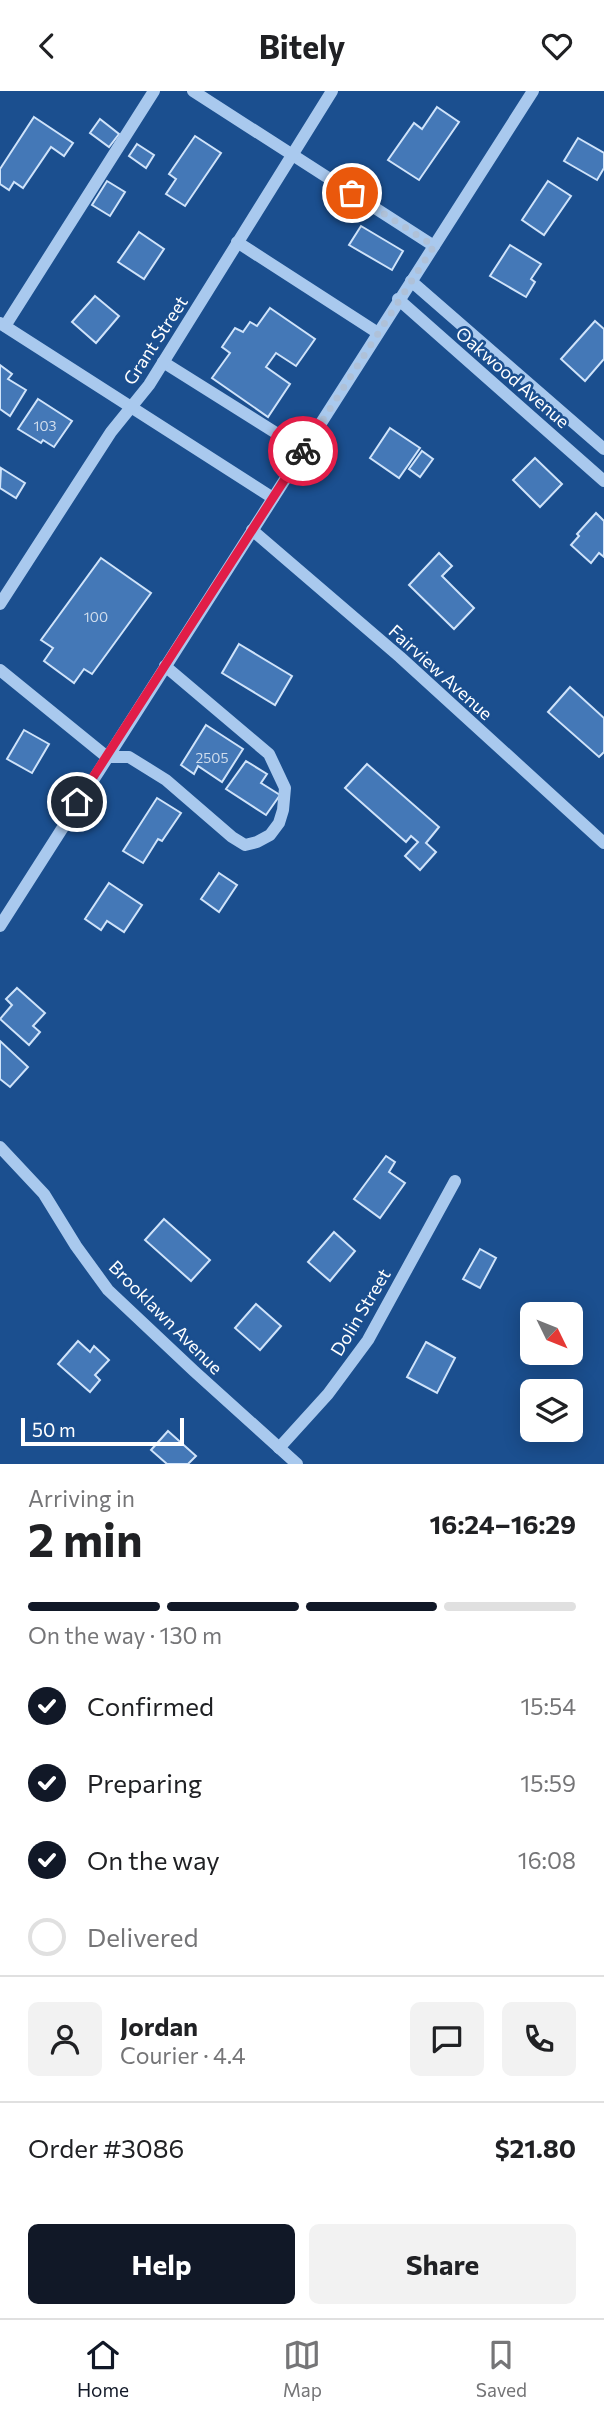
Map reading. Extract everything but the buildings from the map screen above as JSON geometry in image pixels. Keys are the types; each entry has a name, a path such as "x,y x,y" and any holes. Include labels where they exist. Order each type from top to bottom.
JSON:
{"street":[{"path":"154,91 2,324 273,498"},
{"path":"193,91 434,246"},
{"name":"Grant Street","path":"0,604 98,452 149,385 332,91"},
{"path":"0,926 533,91"},
{"path":"237,242 378,333"},
{"name":"Oakwood Avenue","path":"411,281 604,449"},
{"name":"Oakwood Avenue","path":"398,299 604,481"},
{"path":"163,362 303,450"},
{"name":"Fairview Avenue","path":"252,530 400,657 604,843"},
{"path":"0,670 107,757 129,757 166,780 245,845 270,835 279,823 285,788 269,754 165,666"},
{"name":"Brooklawn Avenue","path":"0,1147 44,1194 76,1246 108,1290 297,1464"},
{"name":"Dolin Street","path":"279,1448 328,1394 368,1341 455,1181"}],"way so far":[{"path":"303,451 434,246 352,193"}],"route":[{"path":"77,802 303,451"}]}
